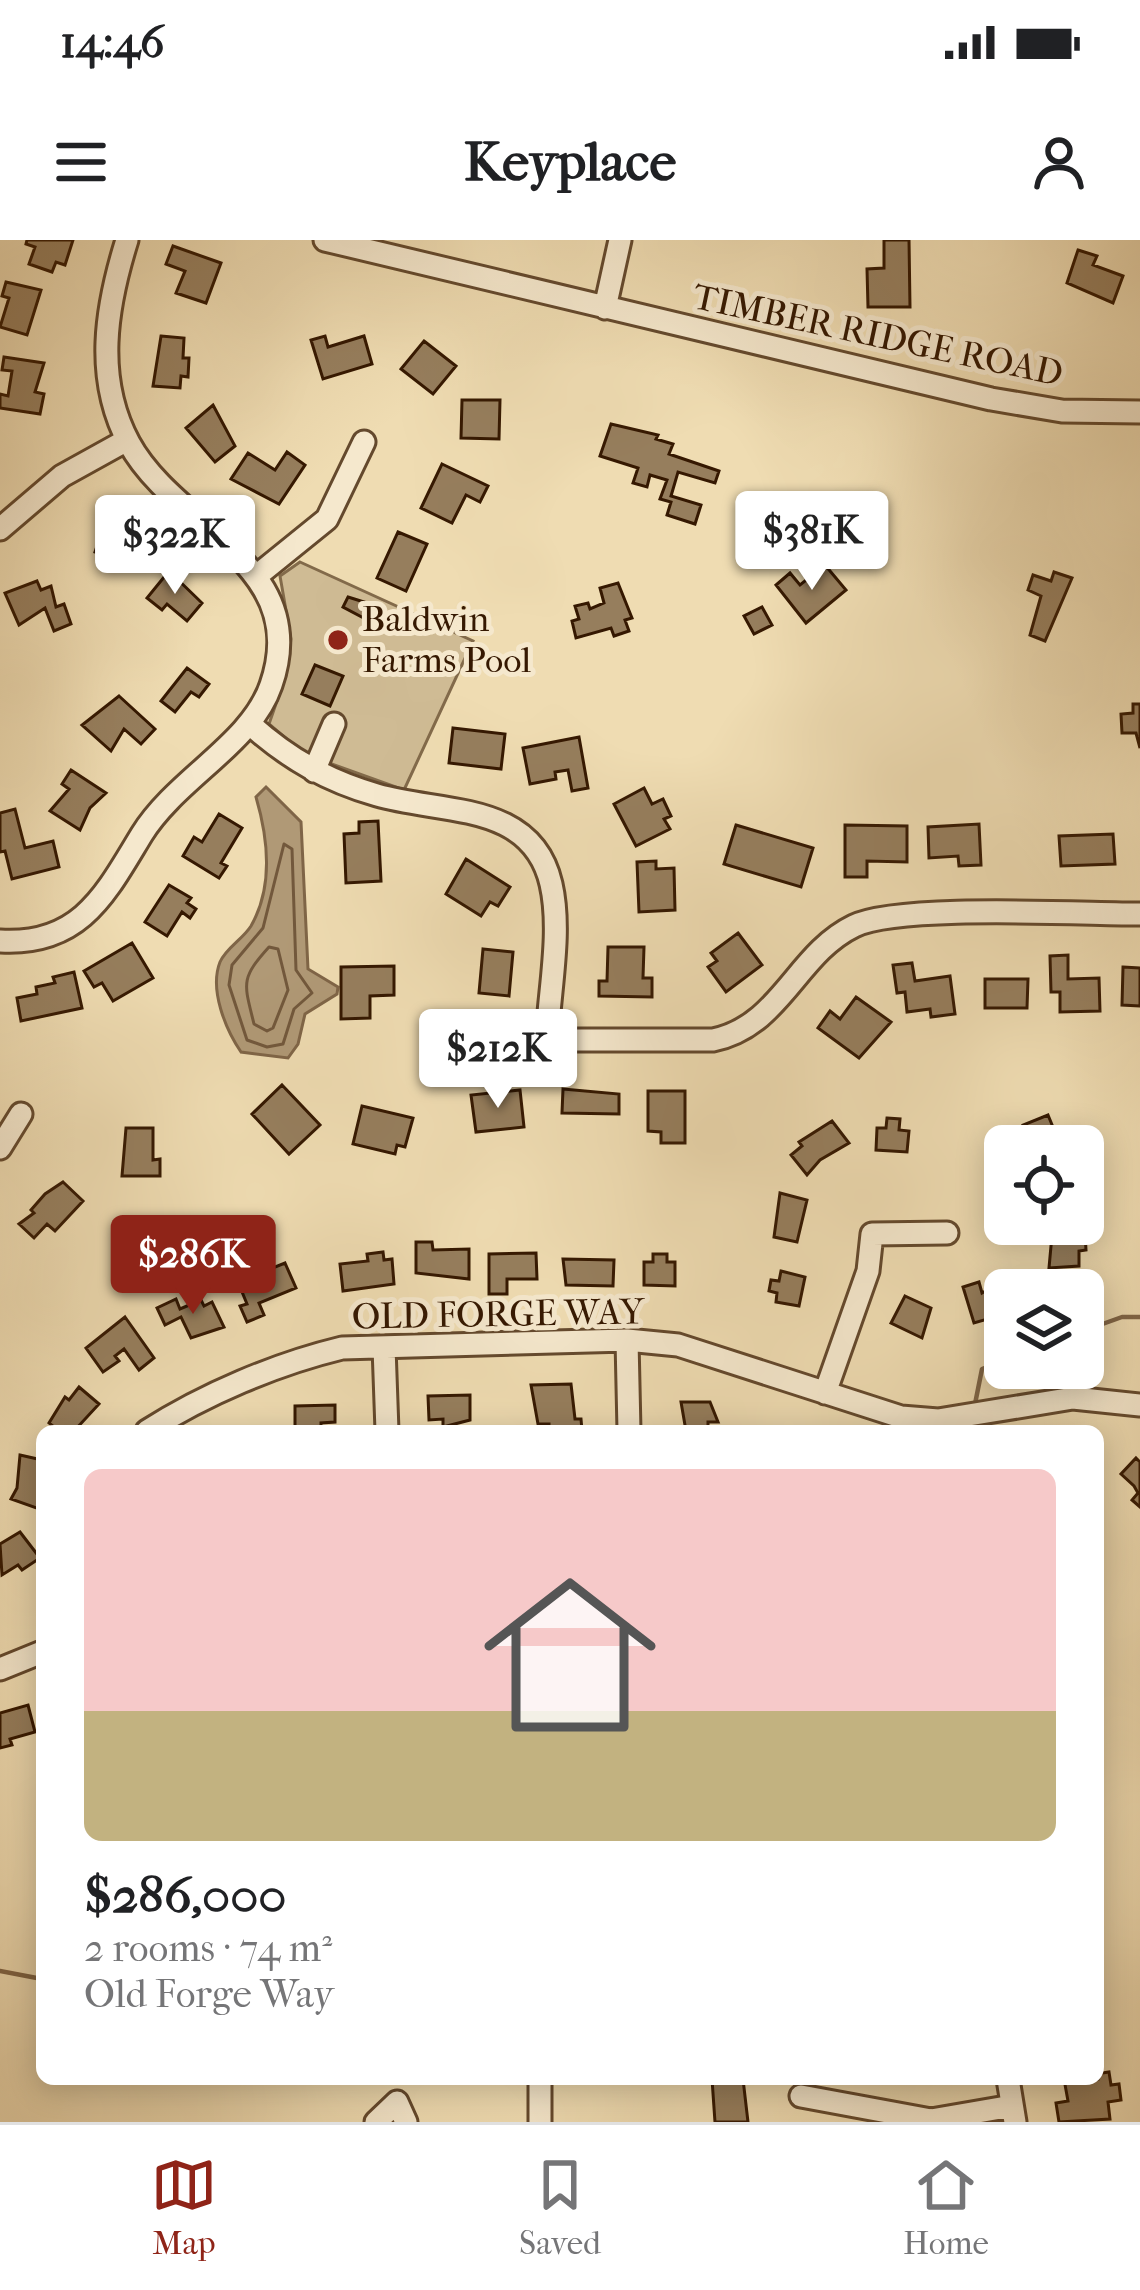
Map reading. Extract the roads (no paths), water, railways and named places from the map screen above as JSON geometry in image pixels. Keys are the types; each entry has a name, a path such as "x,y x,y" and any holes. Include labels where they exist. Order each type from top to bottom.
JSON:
{"street":[{"path":"0,941 43,936 71,926 94,908 116,881 156,813 190,776 250,725 272,683 278,655 276,624 259,574 153,477 128,440 108,380 106,354 107,327 127,240"},
{"name":"TIMBER RIDGE ROAD","path":"325,240 1026,406 1140,412"},
{"path":"604,308 620,240"},
{"path":"0,529 62,476 128,440"},
{"path":"259,574 327,519 364,442"},
{"path":"314,771 334,724"},
{"path":"250,725 287,757 314,771 382,797 488,816 527,837 545,865 553,905 548,1040"},
{"path":"438,1040 694,1041 729,1037 752,1028 834,938 858,924 881,918 1140,914"},
{"path":"0,1148 21,1114"},
{"path":"824,1393 868,1271 872,1234 947,1233"},
{"path":"627,1340 628,1425"},
{"name":"OLD FORGE WAY","path":"157,1425 304,1358 342,1348 627,1340 678,1345 901,1418 938,1420 1073,1398 1140,1405"},
{"path":"384,1347 387,1425"},
{"path":"0,1669 36,1654"},
{"path":"540,2085 540,2122"},
{"path":"801,2096 931,2120 1014,2114"},
{"path":"376,2122 398,2102 406,2122"}],"water":[{"path":"266,787 301,822 308,969 338,987 337,994 305,1014 298,1044 288,1058 241,1052 225,1021 217,985 220,962 251,926 263,895 266,845 256,797"}],"waterway":[{"path":"1104,1323 1140,1317"},
{"path":"975,1404 984,1368"},
{"path":"0,1971 36,1978"}],"place":[{"name":"Baldwin Farms Pool","path":"338,640"}]}
